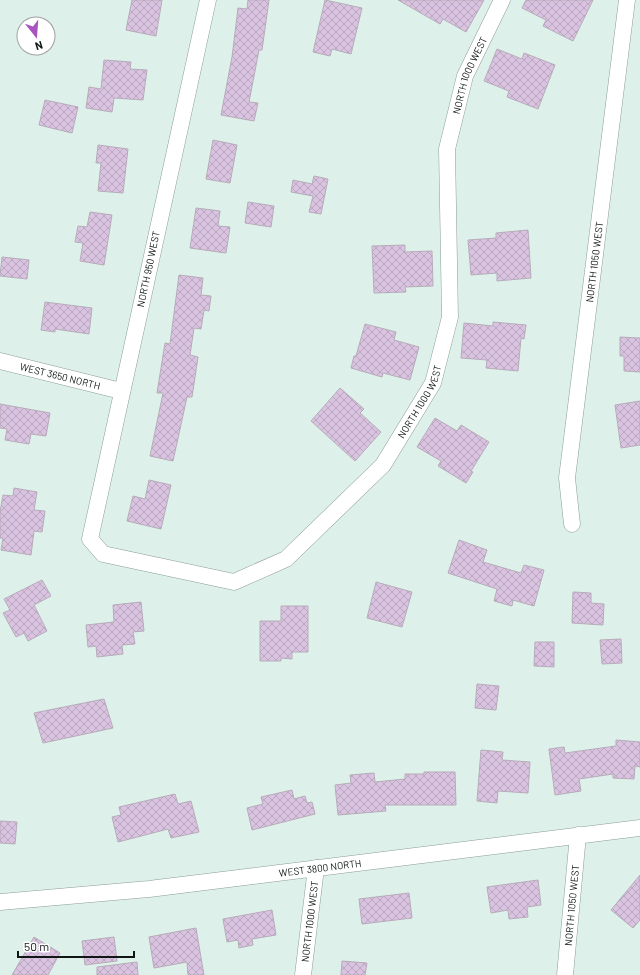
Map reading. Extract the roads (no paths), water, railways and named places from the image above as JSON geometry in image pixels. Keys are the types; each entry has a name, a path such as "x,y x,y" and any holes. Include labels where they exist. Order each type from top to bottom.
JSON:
{"street":[{"name":"NORTH 950 WEST","path":"90,539 121,391 208,0"},
{"name":"NORTH 1000 WEST","path":"90,539 103,554 234,582 286,559 383,465 433,383 450,317 447,150 465,76 502,0"},
{"name":"NORTH 1050 WEST","path":"572,524 567,478 627,0"},
{"name":"WEST 3650 NORTH","path":"0,361 121,391"},
{"name":"WEST 3800 NORTH","path":"0,902 150,889 640,828"},
{"name":"NORTH 1050 WEST","path":"565,975 578,835"},
{"name":"NORTH 1000 WEST","path":"303,975 316,868"}]}
